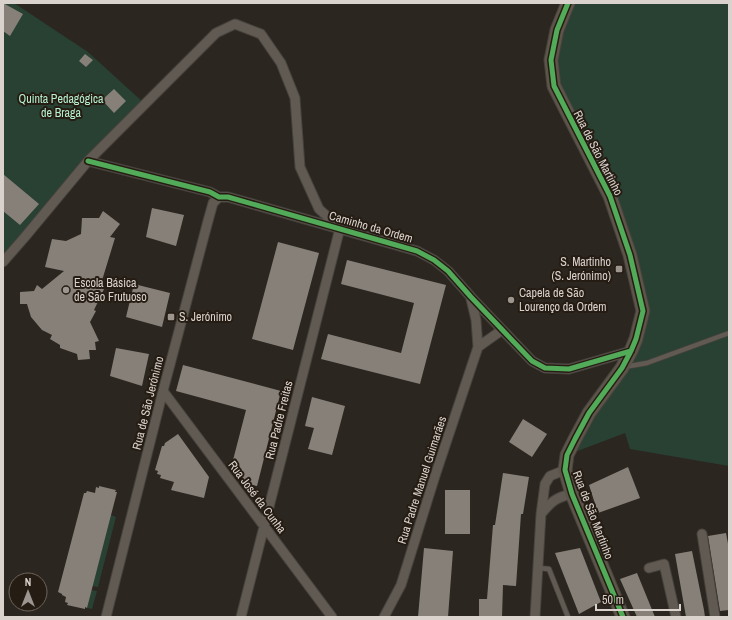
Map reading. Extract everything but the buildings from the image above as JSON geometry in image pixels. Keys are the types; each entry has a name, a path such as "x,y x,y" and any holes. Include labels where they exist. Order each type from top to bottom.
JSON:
{"street":[{"name":"Rua de São Martinho","path":"568,3 557,30 551,60 554,86 610,196 630,255 643,311 636,339 631,351 622,368 589,413 567,455 565,470 572,494 623,617"},
{"name":"Caminho da Ordem","path":"88,161 216,33 235,24 261,34 282,63 294,98 300,167 319,209 340,228"},
{"name":"Caminho da Ordem","path":"88,161 210,192 219,197 228,197 417,251 434,260 448,271 532,361 545,368 568,369 631,351"},
{"path":"3,262 88,161"},
{"name":"Rua de São Jerónimo","path":"106,617 208,221 213,203 219,197"},
{"name":"Rua Padre Freitas","path":"241,617 340,228"},
{"name":"Rua Padre Manuel Guimarães","path":"384,617 401,585 435,476 478,347 476,320 471,297"},
{"path":"478,347 502,330"},
{"name":"Rua José da Cunha","path":"163,391 332,617"},
{"path":"535,617 541,514 545,484 550,476 565,470"},
{"path":"541,514 552,501 559,497 572,494"},
{"path":"702,534 715,617"},
{"path":"649,568 664,564 676,617"}],"lane":[{"path":"622,368 647,364 729,333"},
{"path":"538,568 549,569 568,617"}],"green space":[{"name":"Quinta Pedagógica de Braga","path":"3,3 14,3 88,52 145,104 3,262"},
{"path":"568,3 729,3 729,466 630,449 625,433 567,455 622,368 643,311 630,255 554,86 557,30"},
{"path":"111,515 116,517 98,587 92,586"},
{"path":"91,590 97,591 92,609 87,608"}],"cycle path":[{"path":"568,3 557,30 551,60 554,86 610,196 630,255 643,311 636,339 631,351 622,368 589,413 567,455 565,470 572,494 623,617"},
{"path":"88,161 210,192 219,197 228,197 417,251 434,260 448,271 532,361 545,368 569,369 631,351"}],"place":[{"name":"S. Martinho (S. Jerónimo)","path":"619,269"},
{"name":"Escola Básica de São Frutuoso","path":"66,290"},
{"name":"Capela de São Lourenço da Ordem","path":"511,300"},
{"name":"S. Jerónimo","path":"171,317"}]}
